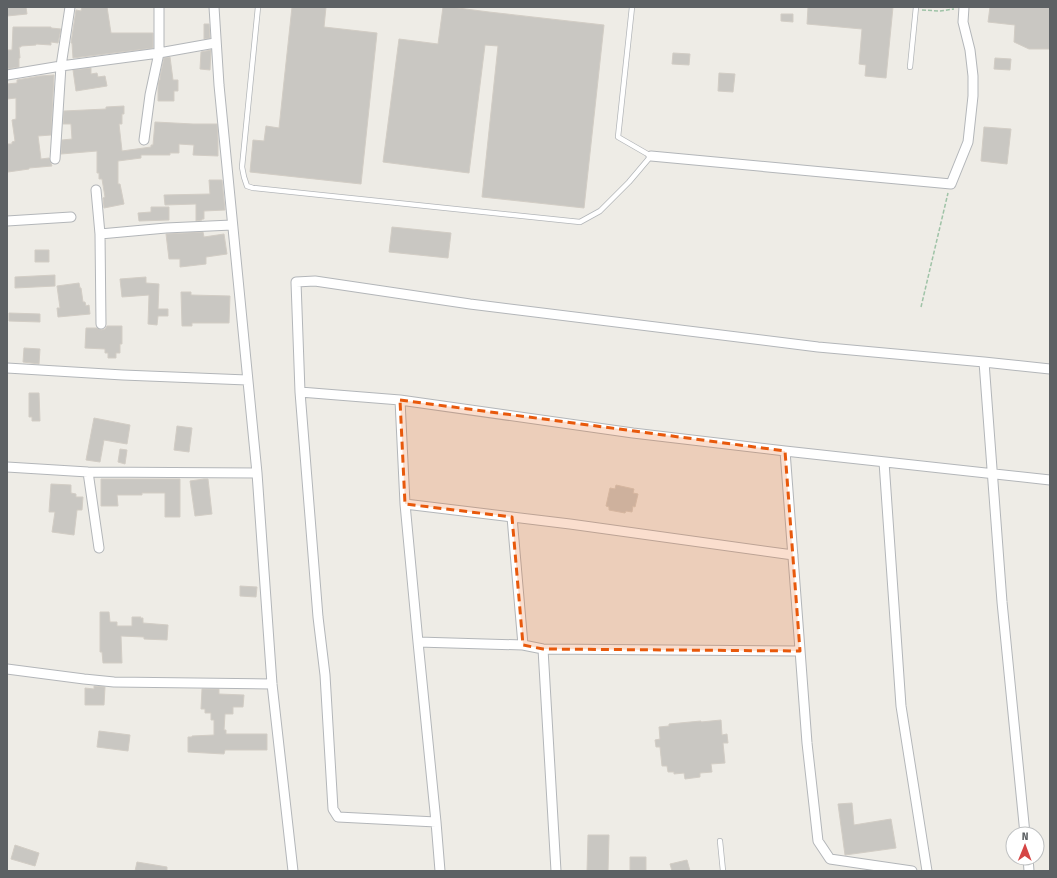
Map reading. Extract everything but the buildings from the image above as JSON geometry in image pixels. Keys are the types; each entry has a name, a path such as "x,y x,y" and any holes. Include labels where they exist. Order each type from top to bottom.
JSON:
{"street":[{"path":"55,159 61,66 70,7"},
{"path":"144,140 150,95 159,53 159,7"},
{"path":"214,7 215,43 257,473 272,684 293,871"},
{"path":"651,156 951,184 968,142 973,96 973,76 970,50 963,22 964,7"},
{"path":"7,75 159,53 215,43"},
{"path":"96,190 100,234 101,324"},
{"path":"7,221 71,217"},
{"path":"100,234 166,228 232,225"},
{"path":"436,822 338,817 333,809 325,675 318,617 300,392 296,282 315,282 470,304 810,346 1050,369"},
{"path":"984,362 1002,602 1024,826"},
{"path":"7,368 123,376 247,380"},
{"path":"300,392 400,400 633,433 1050,480"},
{"path":"400,400 405,504 440,871"},
{"path":"785,451 807,743 818,841 830,859 912,871"},
{"path":"884,462 901,706 926,871"},
{"path":"7,467 88,472 257,473"},
{"path":"88,472 99,548"},
{"path":"405,504 585,526 793,555"},
{"path":"512,517 522,645"},
{"path":"418,642 522,645 543,649 800,651"},
{"path":"543,649 556,871"},
{"path":"7,669 114,682 272,684"}],"lane":[{"path":"258,7 242,167 247,186 252,188 580,222 600,211 629,182 651,156 618,137 632,7"},
{"path":"910,67 916,9"},
{"path":"720,841 723,871"}],"path":[{"path":"916,9 940,11 964,7"},
{"path":"922,307 951,184"}],"highlighted area":[{"path":"400,400 785,451 800,651 543,649 523,645 512,517 405,504"}]}
